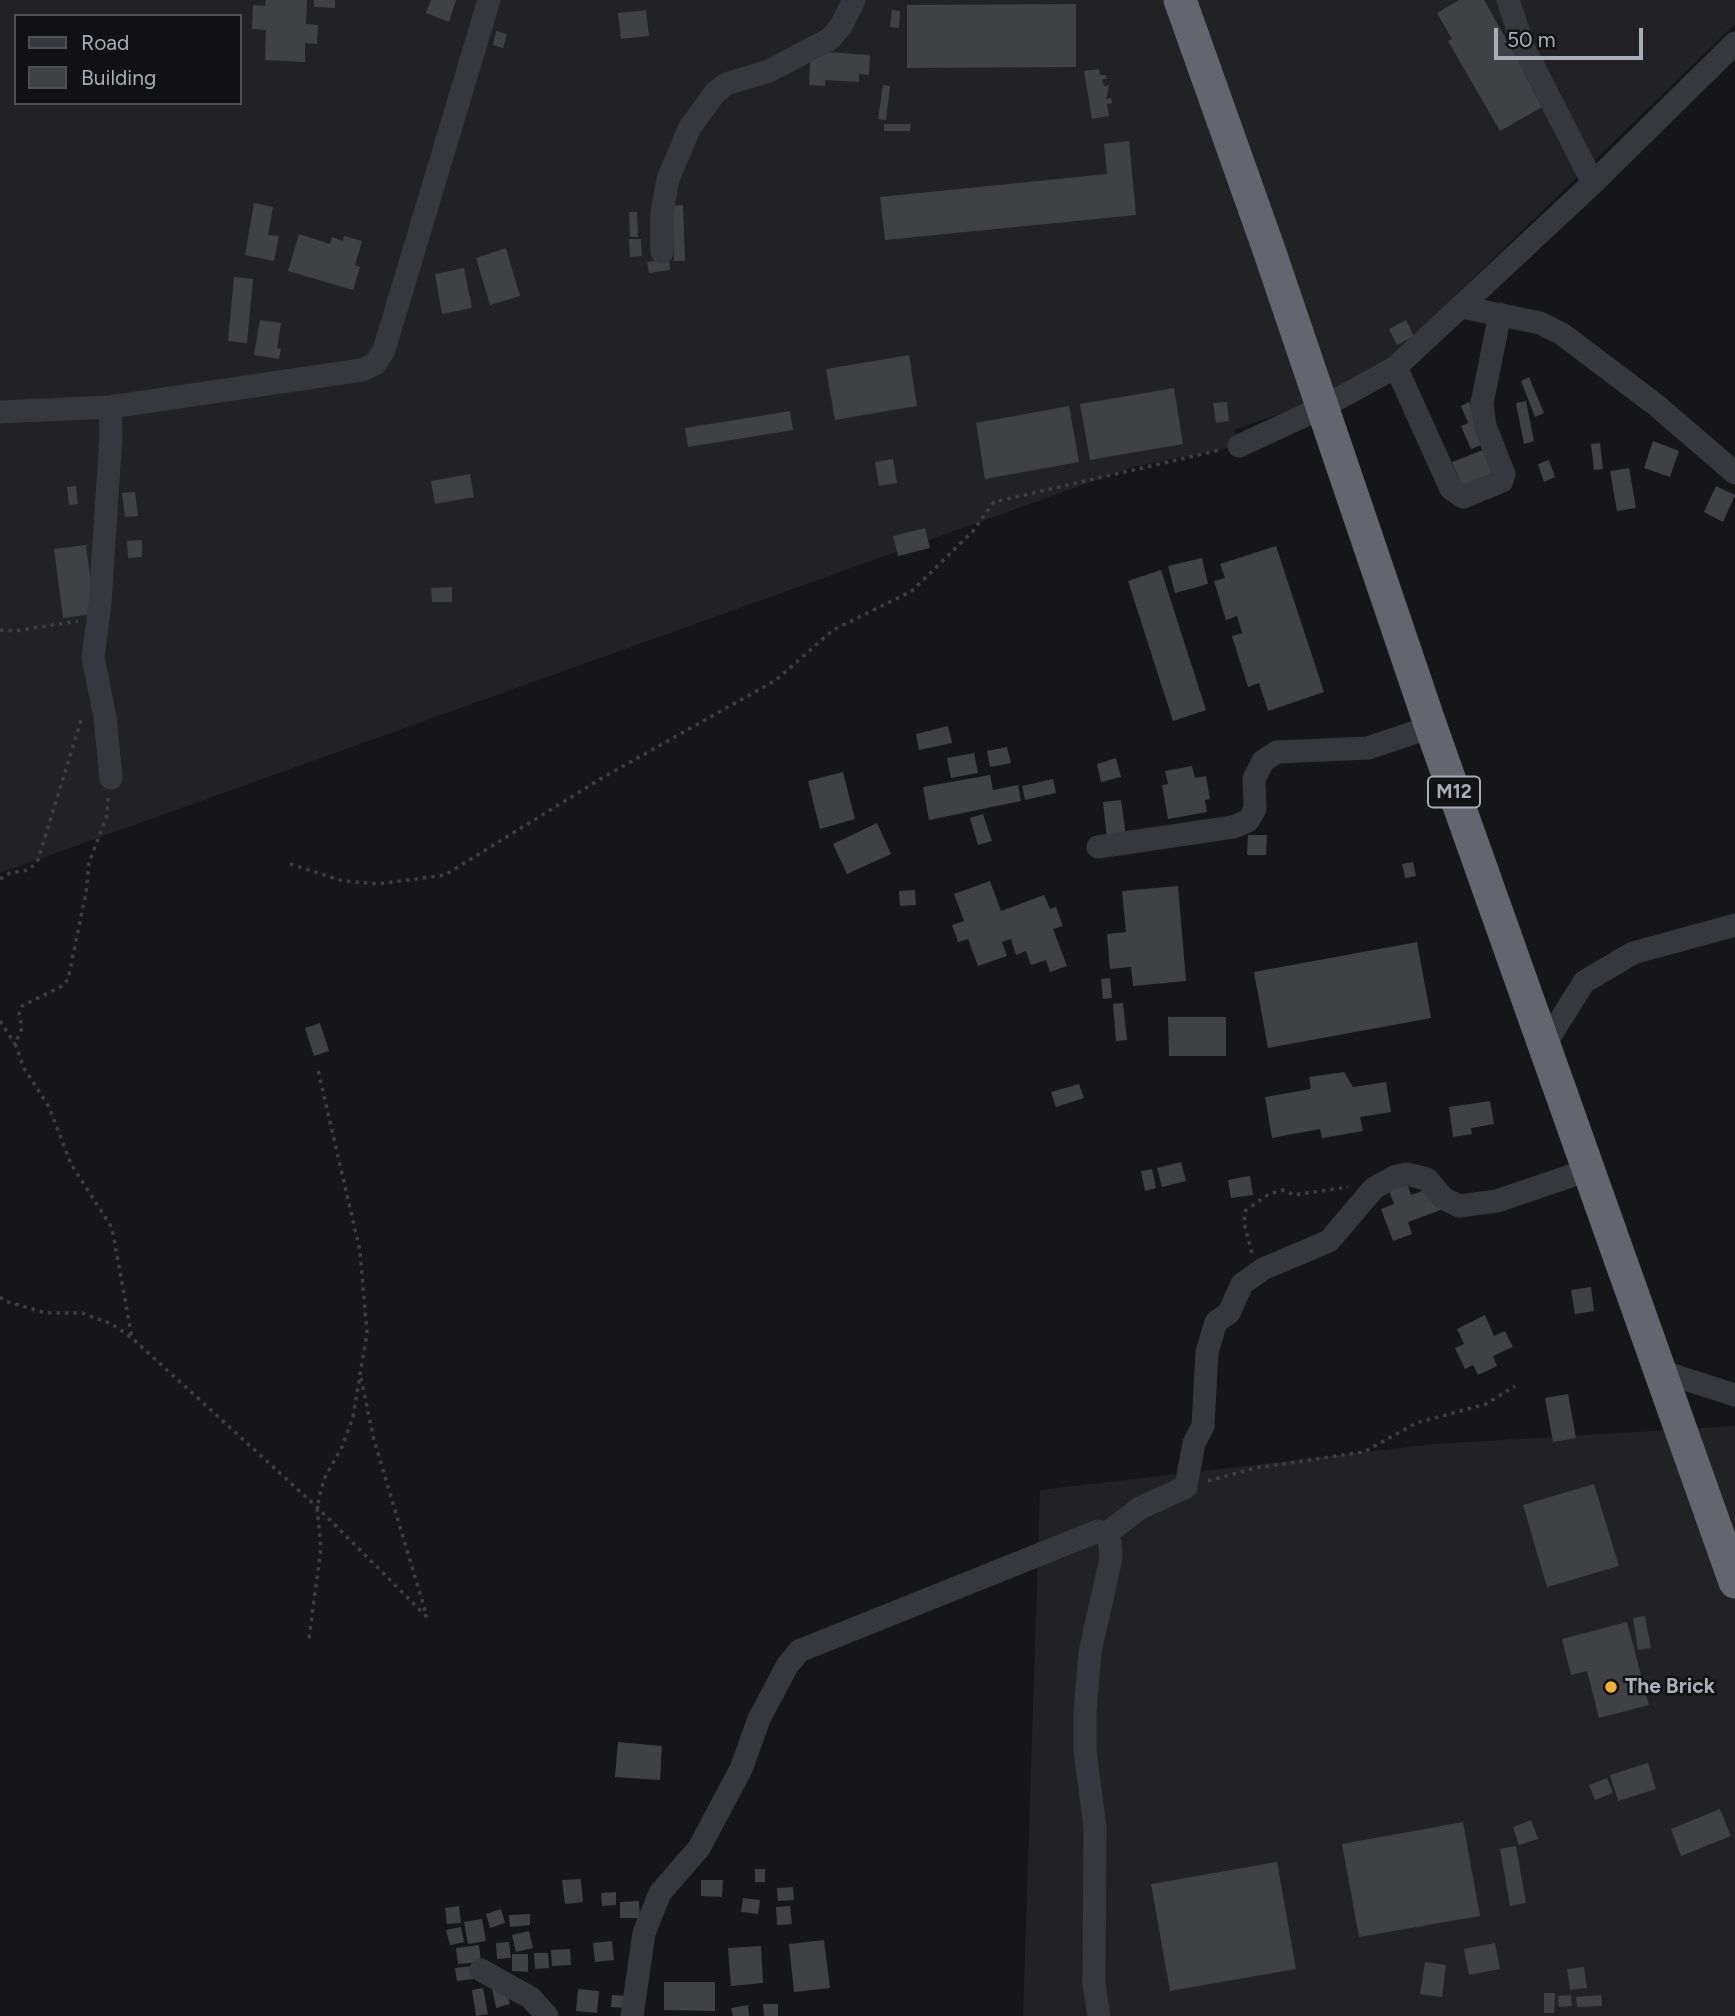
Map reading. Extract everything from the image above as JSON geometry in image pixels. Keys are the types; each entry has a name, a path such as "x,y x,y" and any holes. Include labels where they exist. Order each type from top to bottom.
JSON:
{"highway":[{"name":"M12","path":"1180,0 1323,407 1431,727 1735,1582"}],"street":[{"path":"0,412 110,407 362,370 376,364 384,350 489,0"},
{"path":"662,252 662,212 668,179 690,127 715,93 726,84 769,71 830,39 841,26 854,0"},
{"path":"1508,0 1524,48 1593,183"},
{"path":"1239,446 1323,407 1396,367 1593,183 1735,43"},
{"path":"1462,307 1540,323 1562,334 1656,405 1735,473"},
{"path":"1396,367 1455,494 1470,495 1502,481 1504,474 1485,426 1482,403 1500,314"},
{"path":"110,407 111,435 99,618 93,658 105,717 111,778"},
{"path":"1098,847 1233,827 1248,821 1255,810 1254,779 1263,761 1277,752 1368,748 1431,727"},
{"path":"1544,1046 1584,982 1633,953 1735,925"},
{"path":"632,2016 644,1933 660,1893 699,1848 741,1769 759,1719 787,1666 800,1651 1088,1532 1106,1534 1140,1508 1186,1487 1194,1444 1203,1426 1207,1352 1216,1322 1229,1313 1242,1284 1258,1273 1329,1241 1374,1188 1407,1174 1427,1179 1443,1198 1459,1206 1497,1201 1588,1170"},
{"path":"1660,1371 1735,1395"},
{"path":"1099,2016 1094,1984 1096,1827 1085,1751 1085,1713 1090,1652 1111,1558 1106,1534"},
{"path":"481,1970 531,1998 547,2016"}],"path":[{"path":"290,864 343,881 378,884 445,875 603,778 776,680 832,630 912,591 973,531 994,502 1239,446"},
{"path":"0,630 15,631 99,618"},
{"path":"0,879 10,873 29,870 38,860 85,710"},
{"path":"15,1044 22,1028 19,1014 22,1006 61,986 68,979 86,893 89,863 107,815 111,778"},
{"path":"0,1021 48,1107 71,1164 112,1228 132,1338"},
{"path":"309,1638 321,1548 317,1507 324,1479 342,1447 353,1417 367,1333 360,1251 318,1070"},
{"path":"1258,1273 1244,1223 1245,1211 1276,1192 1284,1191 1294,1195 1363,1184 1374,1188"},
{"path":"0,1297 5,1301 46,1313 82,1313 112,1324 132,1338 317,1507 428,1618 374,1440 361,1376"},
{"path":"1186,1487 1255,1468 1364,1452 1416,1423 1486,1404 1515,1386"}],"shaded area":[{"path":"0,0 1735,0 1735,24 1364,384 1234,430 1239,446 1133,467 0,873"},
{"path":"1735,1426 1735,2016 1023,2016 1040,1490 1435,1444"}],"building":[{"path":"266,0 307,0 306,24 318,25 317,44 305,43 305,62 265,60 266,30 252,29 253,5 265,6"},
{"path":"314,0 335,0 335,8 314,7"},
{"path":"431,0 456,0 449,22 426,13"},
{"path":"1459,0 1484,0 1544,106 1500,131 1448,41 1452,39 1437,13"},
{"path":"1076,4 1076,67 907,68 907,5"},
{"path":"646,10 649,36 621,39 618,13"},
{"path":"892,10 900,11 899,28 890,27"},
{"path":"496,31 507,34 503,48 493,45"},
{"path":"811,51 870,55 869,75 859,74 859,82 825,80 825,86 809,85"},
{"path":"1099,69 1100,75 1106,75 1107,79 1102,79 1104,86 1109,85 1106,99 1111,98 1112,103 1107,104 1109,116 1092,119 1084,71"},
{"path":"883,85 890,86 886,120 878,119"},
{"path":"884,124 911,124 910,131 884,131"},
{"path":"1129,141 1136,215 885,240 880,197 1107,174 1104,144"},
{"path":"254,203 273,207 268,235 279,236 274,261 245,255"},
{"path":"683,205 685,261 674,261 672,206"},
{"path":"629,212 637,212 638,237 630,237"},
{"path":"299,234 330,244 332,237 343,241 344,236 362,241 355,265 360,267 353,290 288,271"},
{"path":"629,239 641,239 642,256 630,257"},
{"path":"506,248 520,296 490,305 476,258"},
{"path":"669,259 670,270 649,273 647,262"},
{"path":"464,268 472,308 442,314 435,274"},
{"path":"234,277 253,279 247,343 228,341"},
{"path":"260,320 281,323 277,348 281,349 279,359 254,355"},
{"path":"1406,320 1414,336 1397,345 1389,329"},
{"path":"909,355 917,406 835,420 826,369"},
{"path":"1529,377 1544,413 1535,417 1521,381"},
{"path":"1174,388 1183,444 1090,460 1080,404"},
{"path":"1526,401 1534,441 1524,444 1516,403"},
{"path":"1227,402 1229,421 1216,423 1213,403"},
{"path":"1469,402 1486,443 1471,449 1461,426 1468,423 1461,406"},
{"path":"1069,406 1079,462 985,479 976,423"},
{"path":"790,411 793,430 688,447 685,428"},
{"path":"1653,441 1679,451 1670,477 1644,468"},
{"path":"1600,443 1603,469 1594,470 1591,444"},
{"path":"1488,448 1497,472 1462,486 1452,462"},
{"path":"893,459 897,483 879,486 875,462"},
{"path":"1549,460 1555,477 1544,482 1538,464"},
{"path":"1629,468 1636,508 1617,511 1610,471"},
{"path":"470,474 474,497 435,504 431,481"},
{"path":"76,486 78,504 69,505 67,487"},
{"path":"1716,486 1735,495 1723,522 1704,512"},
{"path":"135,492 138,516 125,517 122,493"},
{"path":"925,528 930,548 898,556 893,536"},
{"path":"142,540 142,557 128,558 127,541"},
{"path":"86,545 95,614 63,618 54,549"},
{"path":"1276,546 1324,692 1268,711 1259,683 1248,687 1232,636 1242,633 1237,616 1226,620 1214,581 1225,578 1220,564"},
{"path":"1202,558 1208,584 1175,593 1168,566"},
{"path":"1161,570 1206,710 1173,721 1128,581"},
{"path":"452,587 452,602 432,602 431,588"},
{"path":"948,726 952,743 919,750 916,734"},
{"path":"1007,747 1011,763 990,767 987,751"},
{"path":"974,753 978,773 951,778 947,758"},
{"path":"1116,758 1121,777 1101,782 1097,764"},
{"path":"1192,766 1195,778 1206,776 1210,799 1205,800 1207,812 1168,819 1162,785 1168,784 1165,771"},
{"path":"843,772 855,819 820,829 808,781"},
{"path":"990,775 993,790 1018,785 1021,801 929,820 923,787"},
{"path":"1053,779 1056,793 1025,800 1022,786"},
{"path":"1121,800 1126,836 1107,839 1103,802"},
{"path":"983,814 992,841 978,845 970,818"},
{"path":"877,823 891,854 847,874 833,844"},
{"path":"1248,835 1267,835 1266,855 1247,855"},
{"path":"1413,862 1416,876 1405,878 1402,864"},
{"path":"990,881 1001,911 1044,895 1050,909 1056,907 1063,926 1053,929 1067,966 1050,972 1046,960 1031,965 1026,951 1016,955 1011,939 1002,942 1007,956 978,966 968,939 958,942 952,925 964,921 954,894"},
{"path":"1178,886 1186,981 1133,986 1131,967 1110,969 1107,934 1126,932 1122,891"},
{"path":"915,890 916,905 900,906 899,891"},
{"path":"1417,942 1431,1018 1268,1048 1254,972"},
{"path":"1110,978 1112,998 1103,999 1101,979"},
{"path":"1123,1003 1127,1040 1116,1041 1113,1004"},
{"path":"1168,1017 1226,1017 1226,1056 1169,1056"},
{"path":"320,1023 329,1051 314,1056 305,1028"},
{"path":"1344,1072 1353,1087 1386,1082 1391,1112 1360,1117 1363,1131 1322,1138 1320,1129 1272,1138 1265,1097 1311,1089 1309,1077"},
{"path":"1079,1084 1084,1098 1056,1107 1051,1092"},
{"path":"1490,1101 1494,1124 1471,1128 1472,1134 1453,1137 1449,1107"},
{"path":"1181,1162 1186,1181 1162,1187 1157,1168"},
{"path":"1152,1169 1156,1188 1145,1191 1141,1171"},
{"path":"1250,1176 1253,1195 1231,1198 1228,1180"},
{"path":"1406,1181 1411,1195 1441,1184 1449,1207 1408,1222 1412,1234 1393,1241 1381,1209 1394,1204 1388,1188"},
{"path":"1591,1287 1594,1311 1575,1314 1571,1290"},
{"path":"1485,1315 1494,1336 1505,1331 1513,1347 1493,1356 1497,1366 1478,1375 1473,1365 1465,1369 1455,1348 1464,1344 1457,1329"},
{"path":"1568,1394 1576,1438 1553,1442 1545,1398"},
{"path":"1594,1484 1619,1566 1547,1587 1523,1505"},
{"path":"1645,1616 1651,1648 1638,1650 1633,1618"},
{"path":"1627,1622 1649,1705 1599,1718 1587,1671 1571,1675 1562,1639"},
{"path":"618,1742 662,1746 660,1780 615,1777"},
{"path":"1648,1763 1656,1789 1618,1801 1610,1775"},
{"path":"1607,1778 1613,1793 1595,1800 1589,1785"},
{"path":"1720,1809 1731,1836 1681,1856 1671,1829"},
{"path":"1531,1820 1538,1839 1519,1845 1513,1827"},
{"path":"1463,1822 1480,1916 1359,1937 1342,1844"},
{"path":"1516,1846 1526,1903 1510,1906 1500,1849"},
{"path":"1277,1862 1296,1969 1170,1991 1151,1884"},
{"path":"755,1869 765,1869 765,1882 755,1882"},
{"path":"581,1879 583,1902 565,1904 562,1880"},
{"path":"701,1880 723,1880 722,1897 701,1896"},
{"path":"793,1887 794,1900 778,1901 777,1888"},
{"path":"616,1892 616,1905 602,1906 601,1893"},
{"path":"743,1898 760,1900 758,1914 741,1912"},
{"path":"639,1901 640,1918 620,1918 620,1902"},
{"path":"459,1906 461,1923 447,1924 445,1908"},
{"path":"790,1906 792,1924 777,1925 776,1907"},
{"path":"501,1909 505,1923 490,1928 486,1914"},
{"path":"530,1914 530,1925 510,1927 509,1915"},
{"path":"482,1919 486,1941 468,1944 464,1922"},
{"path":"461,1927 464,1942 450,1945 446,1930"},
{"path":"529,1931 533,1948 516,1952 512,1935"},
{"path":"824,1940 830,1988 794,1992 789,1944"},
{"path":"612,1941 614,1960 595,1962 593,1943"},
{"path":"509,1942 511,1958 497,1959 496,1943"},
{"path":"1495,1943 1500,1969 1469,1975 1464,1949"},
{"path":"479,1945 481,1962 458,1964 456,1948"},
{"path":"761,1946 763,1983 731,1986 728,1948"},
{"path":"570,1949 571,1965 552,1966 551,1950"},
{"path":"534,1953 548,1953 549,1968 535,1969"},
{"path":"512,1954 528,1954 528,1972 512,1971"},
{"path":"1425,1962 1446,1965 1442,1997 1420,1994"},
{"path":"490,1964 491,1977 457,1981 455,1968"},
{"path":"1584,1967 1587,1988 1570,1990 1567,1969"},
{"path":"664,1982 715,1982 715,2011 664,2010"},
{"path":"505,1985 510,2004 496,2008 492,1988"},
{"path":"483,1988 488,2014 476,2016 472,1990"},
{"path":"578,1989 599,1991 597,2013 576,2011"},
{"path":"1544,1993 1555,1993 1554,2013 1544,2013"},
{"path":"612,1995 627,1996 627,2008 611,2007"},
{"path":"1571,1995 1572,2006 1559,2007 1558,1996"},
{"path":"1601,1995 1602,2006 1577,2007 1576,1997"},
{"path":"763,2004 778,2004 778,2016 764,2016"},
{"path":"748,2005 749,2016 733,2016 731,2008"}],"place":[{"name":"The Brick","path":"1611,1687"}]}
